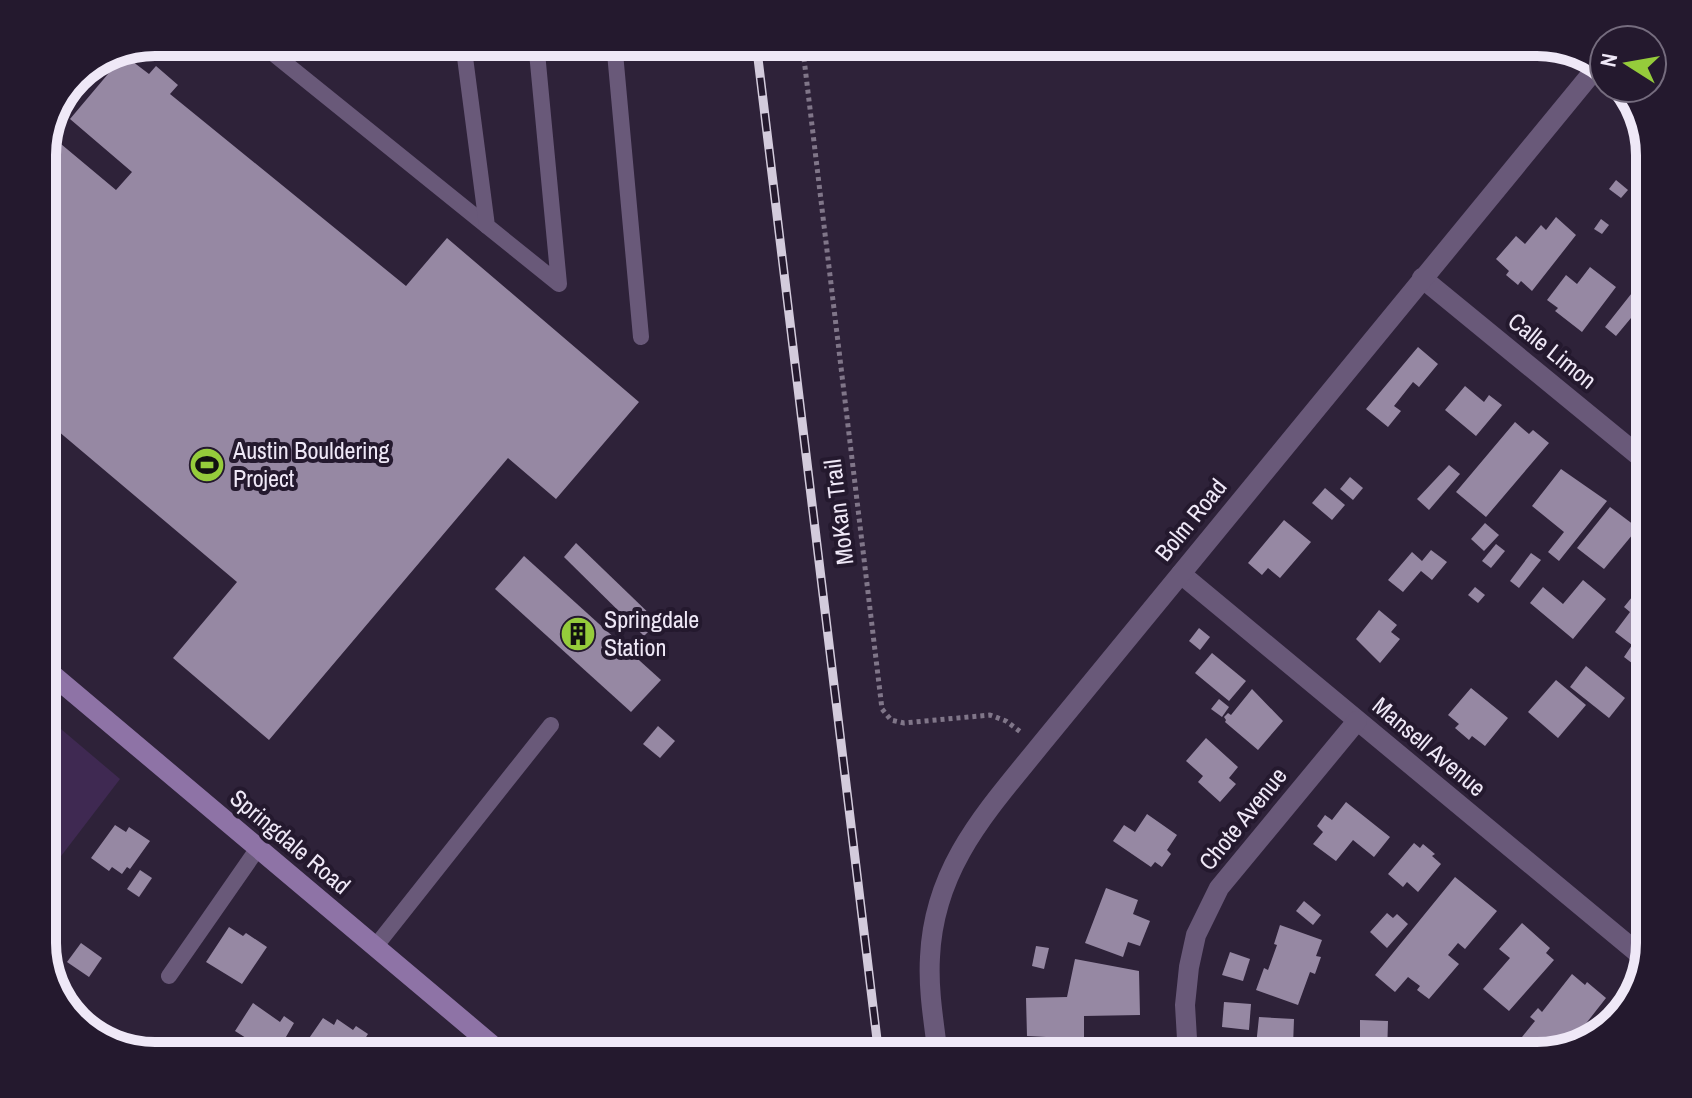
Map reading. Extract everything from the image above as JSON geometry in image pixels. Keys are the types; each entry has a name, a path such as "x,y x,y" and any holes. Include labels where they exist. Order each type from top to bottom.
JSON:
{"main road":[{"name":"Springdale Road","path":"56,678 488,1042"}],"street":[{"name":"Bolm Road","path":"936,1042 930,995 931,937 935,912 956,858 988,810 1588,78"},
{"name":"Calle Limon","path":"1422,278 1636,454"},
{"name":"Mansell Avenue","path":"1181,574 1635,951"},
{"name":"Chote Avenue","path":"1187,1042 1185,1005 1189,967 1196,935 1219,888 1357,721"}],"lane":[{"path":"276,56 559,284 537,56"},
{"path":"465,56 487,226"},
{"path":"615,56 641,337"},
{"path":"375,947 551,725"},
{"path":"169,976 258,848"}],"path":[{"name":"MoKan Trail","path":"804,56 882,709 891,720 904,723 990,715 1006,721 1022,733"}],"shaded area":[{"path":"56,725 120,779 56,863"}],"building":[{"path":"130,60 149,74 156,66 178,85 170,94 406,286 447,238 639,402 556,499 508,458 269,740 173,658 237,582 56,429 57,141 116,190 132,172 70,119 116,65"},
{"path":"1616,180 1628,190 1621,198 1609,189"},
{"path":"1556,217 1576,235 1532,291 1521,281 1518,285 1506,275 1509,271 1496,259 1516,236 1525,244 1541,225 1546,230"},
{"path":"1601,219 1609,225 1602,234 1594,229"},
{"path":"1590,267 1616,287 1582,332 1555,311 1558,308 1547,300 1566,275 1577,284"},
{"path":"1636,288 1636,322 1631,318 1616,336 1605,327"},
{"path":"1418,347 1438,364 1419,387 1413,382 1394,406 1401,411 1388,427 1366,409"},
{"path":"1465,386 1484,402 1489,395 1502,405 1476,436 1445,410"},
{"path":"1515,422 1529,434 1533,430 1549,443 1486,517 1456,492"},
{"path":"1449,465 1460,474 1429,510 1417,499"},
{"path":"1561,469 1607,501 1559,561 1548,552 1564,532 1532,506"},
{"path":"1350,477 1363,488 1353,500 1340,489"},
{"path":"1325,488 1345,505 1332,520 1312,503"},
{"path":"1610,507 1636,526 1604,569 1577,548"},
{"path":"1284,520 1311,542 1280,578 1268,568 1262,575 1248,563"},
{"path":"1485,523 1499,535 1484,551 1471,539"},
{"path":"576,543 658,622 644,636 564,557"},
{"path":"1496,544 1505,551 1491,568 1482,561"},
{"path":"1431,550 1447,562 1432,580 1421,571 1403,592 1388,580 1412,552 1422,561"},
{"path":"1531,553 1541,560 1519,588 1510,581"},
{"name":"Springdale Station","path":"524,556 661,680 631,712 495,589"},
{"path":"1583,580 1606,599 1573,639 1530,603 1543,587 1563,604"},
{"path":"1475,587 1485,595 1478,603 1468,595"},
{"path":"1636,592 1636,666 1624,657 1632,645 1615,632 1630,612 1624,607"},
{"path":"1379,610 1397,625 1391,632 1400,639 1380,663 1356,639"},
{"path":"1199,628 1210,637 1200,650 1189,641"},
{"path":"1212,653 1246,681 1229,701 1195,673"},
{"path":"1586,666 1625,698 1609,718 1570,687"},
{"path":"1556,680 1586,705 1558,738 1528,712"},
{"path":"1471,688 1508,718 1485,746 1472,736 1469,740 1455,728 1459,724 1448,715"},
{"path":"1252,689 1283,721 1258,750 1225,722 1224,717 1228,713 1231,715"},
{"path":"1219,699 1229,707 1222,717 1211,709"},
{"path":"658,726 675,741 660,758 643,744"},
{"path":"1206,738 1238,767 1229,778 1236,784 1220,802 1198,782 1203,776 1186,761"},
{"path":"1346,802 1390,837 1374,857 1353,840 1336,861 1313,844 1323,832 1317,826 1325,815 1332,820"},
{"path":"1147,814 1177,835 1167,850 1171,854 1162,867 1155,862 1151,867 1113,841 1124,825 1135,832"},
{"path":"115,825 126,832 129,827 150,841 130,869 127,867 122,874 112,867 109,871 91,858"},
{"path":"1414,843 1420,848 1423,844 1441,864 1418,892 1407,882 1403,887 1388,874"},
{"path":"140,870 152,878 139,897 127,889"},
{"path":"1455,877 1497,911 1465,949 1458,943 1448,955 1459,964 1429,999 1417,990 1420,986 1408,977 1395,992 1375,975"},
{"path":"1106,888 1138,900 1133,914 1150,921 1140,946 1128,942 1123,957 1085,943"},
{"path":"1304,901 1321,915 1313,925 1296,911"},
{"path":"1387,913 1393,918 1397,914 1408,924 1387,948 1370,932"},
{"path":"1522,923 1550,948 1546,953 1554,960 1509,1011 1483,989 1510,958 1499,949"},
{"path":"1280,925 1322,940 1316,956 1321,957 1315,974 1310,972 1298,1005 1256,990 1264,968 1268,970"},
{"path":"229,927 243,936 246,933 267,947 242,984 206,962"},
{"path":"81,943 102,958 89,977 67,962"},
{"path":"1036,946 1049,948 1044,969 1032,966"},
{"path":"1230,952 1250,959 1243,981 1222,975"},
{"path":"1075,959 1139,971 1140,1015 1084,1016 1084,1039 1027,1036 1026,998 1067,997"},
{"path":"1572,974 1606,998 1579,1032 1563,1039 1518,1042 1535,1021 1530,1017 1538,1008 1542,1012"},
{"path":"1224,1002 1251,1004 1249,1030 1222,1027"},
{"path":"253,1003 280,1022 284,1016 294,1023 283,1042 243,1042 246,1038 235,1031"},
{"path":"1259,1017 1294,1019 1293,1042 1256,1042"},
{"path":"323,1018 334,1025 337,1019 353,1030 356,1026 368,1034 363,1042 306,1042"},
{"path":"1360,1020 1388,1021 1387,1042 1360,1042"}],"railway":[{"path":"758,56 877,1042"}],"place":[{"name":"Austin Bouldering Project","path":"207,465"},
{"name":"Springdale Station","path":"578,634"}]}
